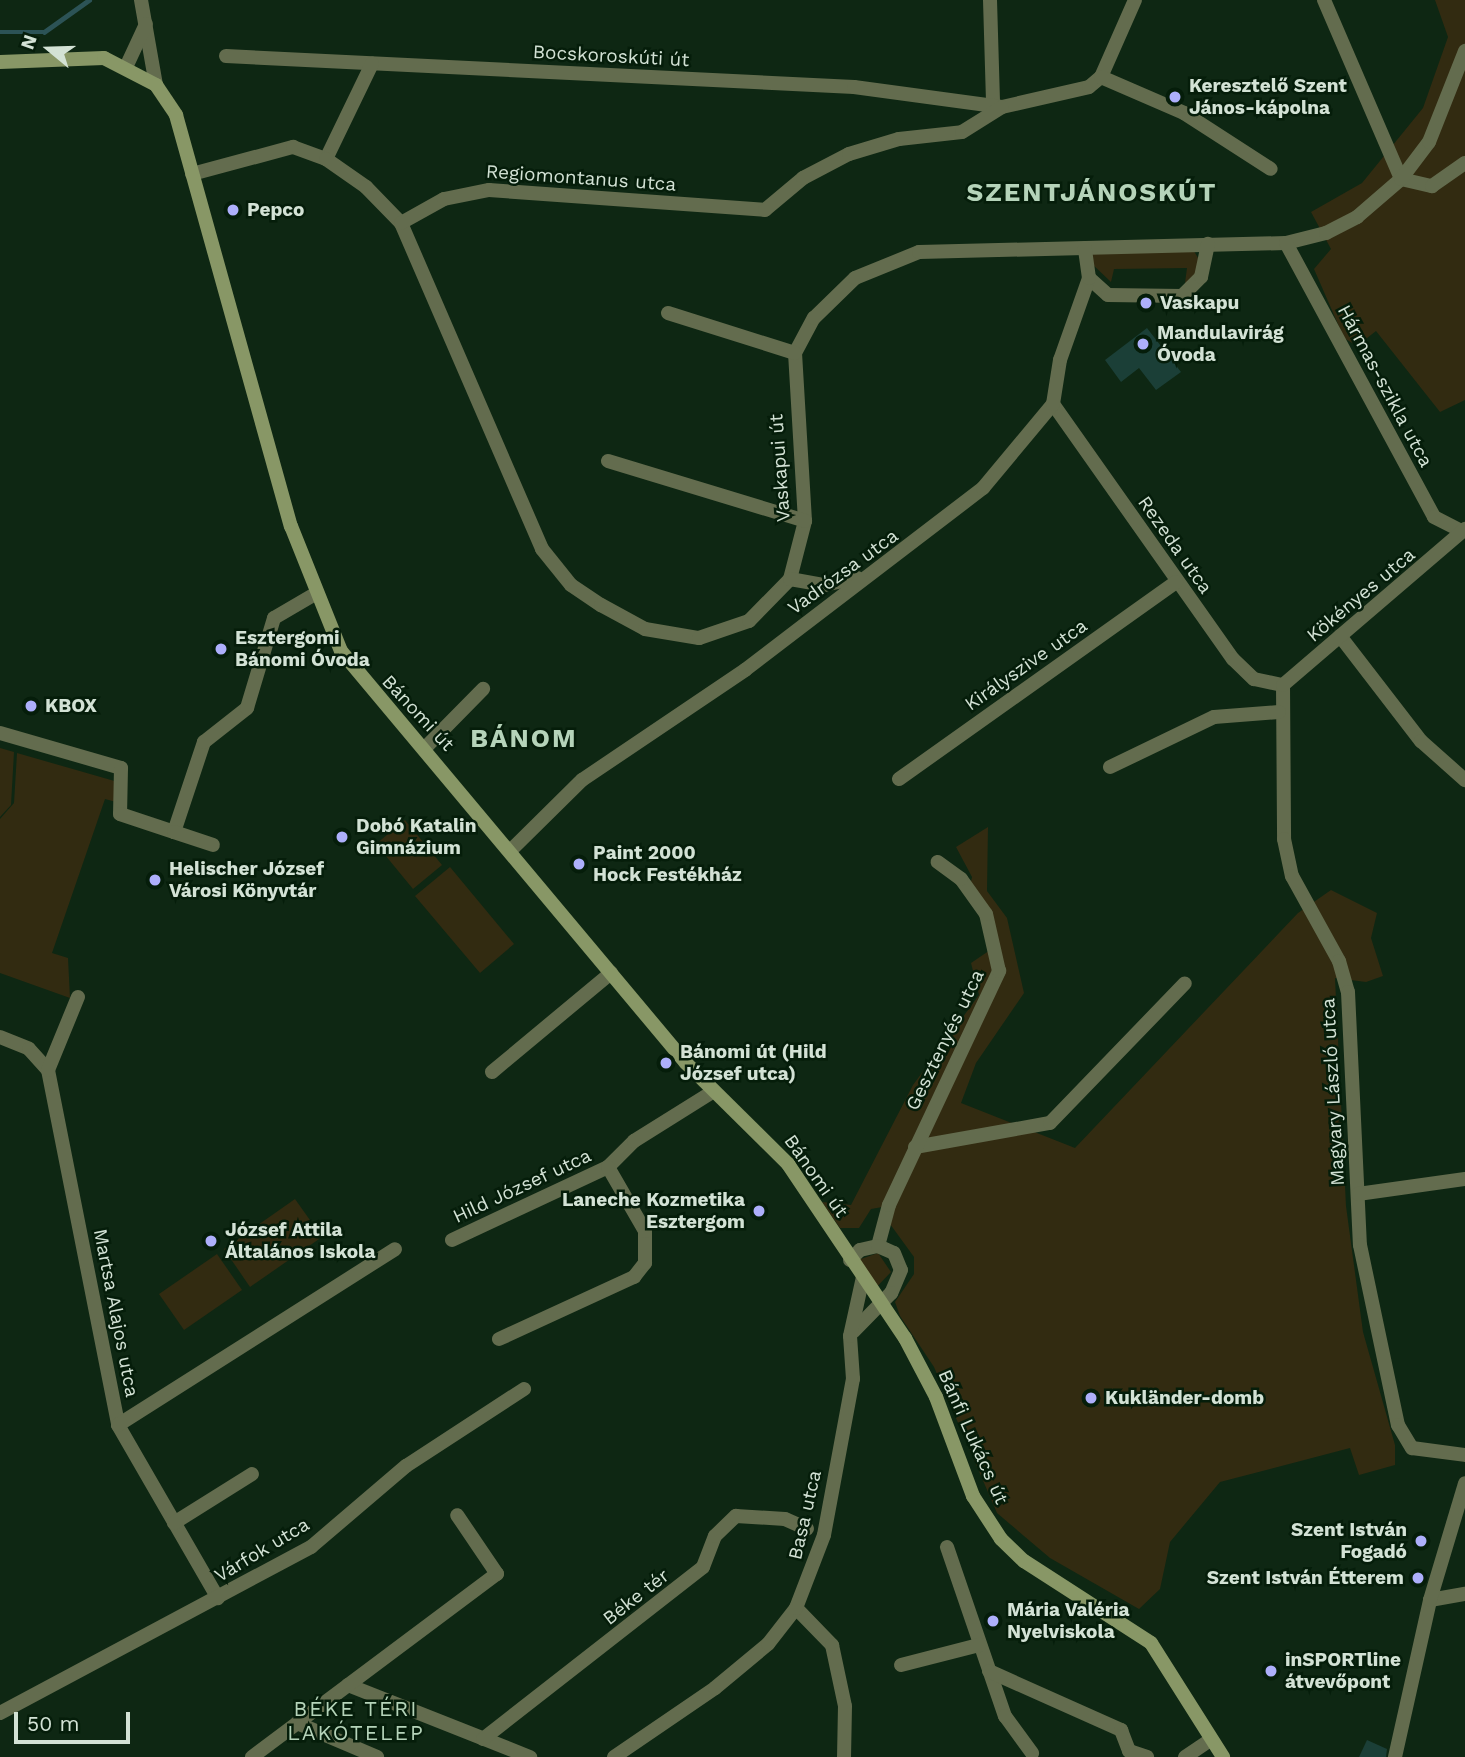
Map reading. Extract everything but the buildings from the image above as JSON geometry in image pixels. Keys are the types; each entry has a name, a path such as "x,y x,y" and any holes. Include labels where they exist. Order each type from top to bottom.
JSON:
{"main road":[{"path":"0,62 104,58 127,65 156,85"},
{"name":"Bánomi út","path":"156,85 176,116 315,594 360,679 425,748 714,1091 788,1164 850,1261"},
{"name":"Bánfi Lukács út","path":"850,1261 881,1302 926,1377 973,1496 1001,1539 1024,1560 1151,1643 1223,1757"}],"street":[{"name":"Bánomi út","path":"141,0 156,85"},
{"path":"990,0 997,104 1089,87 1101,77 1135,0"},
{"path":"1324,0 1401,180"},
{"path":"127,65 146,23"},
{"path":"668,313 795,353 833,296 884,262 919,253 1286,243 1357,217 1401,180 1429,142 1465,51"},
{"name":"Bocskoroskúti út","path":"226,56 854,87 997,104"},
{"path":"326,159 372,64"},
{"path":"1101,77 1184,113 1271,169"},
{"name":"Regiomontanus utca","path":"401,223 444,199 489,190 765,210 803,178 849,154 899,139 962,132 997,104"},
{"name":"Vaskapui út","path":"192,174 282,146 326,159 401,223 522,510 571,585 645,629 699,638 749,621 790,579 806,521 795,353"},
{"path":"1401,180 1432,186 1465,163"},
{"name":"Hármas-szikla utca","path":"1286,243 1434,517 1463,530"},
{"path":"1089,278 1108,295 1182,296 1201,277 1208,244"},
{"path":"1054,404 1060,360 1089,278 1085,248"},
{"name":"Vadrózsa utca","path":"511,850 582,780 745,670 983,488 1054,404"},
{"name":"Rezeda utca","path":"1054,404 1176,582 1247,674 1283,685"},
{"path":"608,461 806,521"},
{"name":"Kökényes utca","path":"1283,685 1463,530"},
{"path":"790,579 824,584 865,577"},
{"name":"Királyszive utca","path":"899,779 1176,582"},
{"path":"174,832 204,742 247,708 274,618 315,594"},
{"path":"1340,636 1422,741 1465,780"},
{"name":"Magyary László utca","path":"1283,685 1279,712 1284,839 1292,876 1339,961 1348,992 1360,1245 1403,1440 1412,1448 1465,1455"},
{"path":"425,748 483,689"},
{"path":"1110,767 1214,717 1279,712"},
{"path":"0,733 121,768 120,814 213,845"},
{"name":"Gesztenyés utca","path":"878,1246 915,1147 999,971 986,914 961,879 938,862"},
{"path":"492,1072 611,972"},
{"path":"915,1147 1049,1124 1185,983"},
{"path":"0,1037 29,1049 48,1070 78,997"},
{"name":"Martsa Alajos utca","path":"48,1070 117,1425 218,1598"},
{"name":"Hild József utca","path":"452,1240 608,1167 634,1141 714,1091"},
{"name":"Hild József utca","path":"499,1339 634,1277 645,1263 645,1231 608,1167"},
{"path":"1357,1194 1465,1179"},
{"path":"850,1261 860,1250 878,1246 894,1253 901,1270 881,1302 850,1336"},
{"path":"117,1425 395,1249"},
{"name":"Basa utca","path":"614,1757 715,1688 768,1644 796,1608 824,1535 853,1379 850,1336 863,1277"},
{"name":"Várfok utca","path":"0,1713 311,1547 406,1466 524,1389"},
{"path":"174,1523 252,1474"},
{"path":"1395,1757 1430,1600 1465,1483"},
{"path":"252,1757 497,1574 457,1515"},
{"name":"Béke tér","path":"483,1739 703,1567 715,1536 736,1516 785,1519 807,1529"},
{"path":"947,1547 1005,1716 1031,1756"},
{"path":"1430,1600 1465,1594"},
{"path":"796,1608 832,1645 845,1706 844,1757"},
{"path":"901,1665 979,1645"},
{"path":"989,1671 1121,1730 1127,1754 1147,1757"},
{"path":"348,1685 530,1757"},
{"path":"297,1723 377,1757"},
{"path":"1185,1757 1210,1740"}],"shaded area":[{"path":"1435,0 1465,0 1465,400 1440,412 1376,331 1357,346 1344,338 1314,269 1331,249 1311,212 1362,183 1423,108 1448,37"},
{"path":"1093,251 1194,251 1201,263 1192,282 1185,283 1187,268 1114,269 1111,282 1091,263"},
{"path":"0,748 14,752 11,805 0,817"},
{"path":"17,753 118,782 116,802 105,799 52,953 68,958 70,998 0,973 0,819 14,803"},
{"path":"405,820 442,865 413,889 376,844"},
{"path":"988,827 987,891 1007,918 1024,993 976,1063 961,1103 1075,1148 1298,913 1331,890 1377,913 1371,938 1383,976 1366,982 1335,978 1346,1206 1363,1332 1395,1445 1395,1465 1359,1475 1350,1448 1220,1482 1170,1542 1160,1589 1139,1609 1050,1558 997,1513 934,1367 900,1316 895,1302 914,1274 914,1257 890,1224 894,1205 871,1209 859,1228 840,1228 822,1202 851,1205 913,1085 979,995 971,963 999,944 968,895 972,877 956,847"},
{"path":"450,867 514,944 480,973 415,896"},
{"path":"295,1199 322,1237 250,1287 224,1249"},
{"path":"878,1253 891,1272 871,1293 858,1260"},
{"path":"217,1254 242,1290 184,1330 159,1294"}],"waterway":[{"path":"0,32 44,32 89,0"}],"place":[{"name":"Keresztelő Szent János-kápolna","path":"1175,97"},
{"name":"Pepco","path":"233,210"},
{"name":"Vaskapu","path":"1146,303"},
{"name":"Mandulavirág Óvoda","path":"1143,344"},
{"name":"Esztergomi Bánomi Óvoda","path":"221,649"},
{"name":"KBOX","path":"31,706"},
{"name":"Dobó Katalin Gimnázium","path":"342,837"},
{"name":"Paint 2000 Hock Festékház","path":"579,864"},
{"name":"Helischer József Városi Könyvtár","path":"155,880"},
{"name":"Bánomi út (Hild József utca)","path":"666,1063"},
{"name":"Laneche Kozmetika Esztergom","path":"759,1211"},
{"name":"József Attila Általános Iskola","path":"211,1241"},
{"name":"Kukländer-domb","path":"1091,1398"},
{"name":"Szent István Fogadó","path":"1421,1541"},
{"name":"Szent István Étterem","path":"1418,1578"},
{"name":"Mária Valéria Nyelviskola","path":"993,1621"},
{"name":"inSPORTline átvevőpont","path":"1271,1671"}],"district":[{"name":"SZENTJÁNOSKÚT","path":"1092,193"},
{"name":"BÁNOM","path":"524,739"},
{"name":"BÉKE TÉRI LAKÓTELEP","path":"356,1721"}]}
